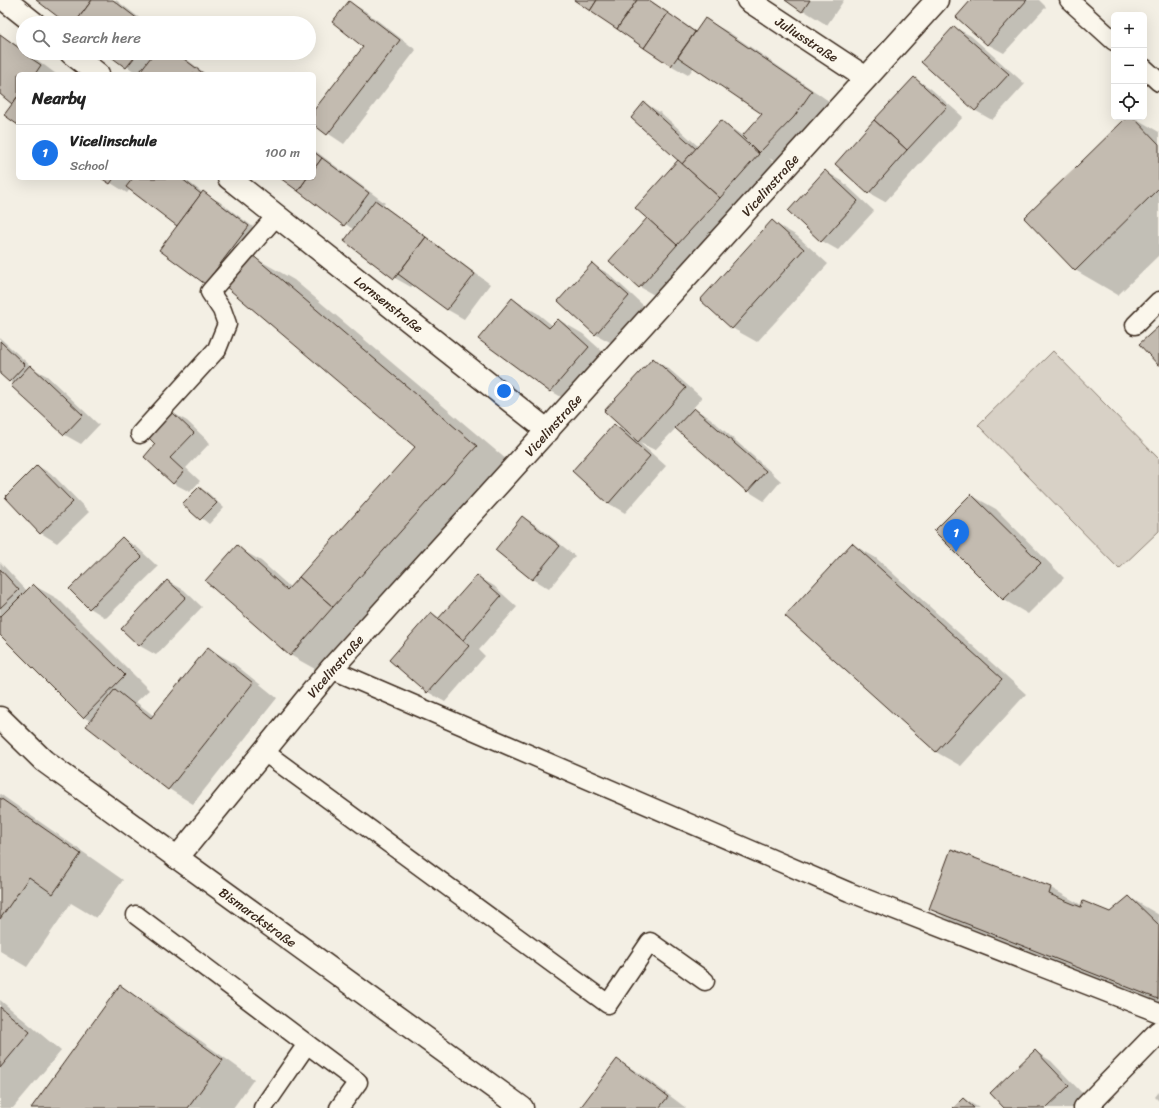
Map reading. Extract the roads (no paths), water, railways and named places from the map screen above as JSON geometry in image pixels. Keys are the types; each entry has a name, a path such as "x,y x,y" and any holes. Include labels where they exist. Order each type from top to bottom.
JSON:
{"street":[{"path":"4,0 25,16"},
{"name":"Juliusstraße","path":"748,0 866,78"},
{"name":"Vicelinstraße","path":"177,858 331,669 937,0"},
{"path":"81,60 96,72"},
{"name":"Lornsenstraße","path":"232,180 548,430"},
{"name":"Bismarckstraße","path":"0,718 44,761 522,1108"},
{"path":"1085,1108 1159,1032"}],"lane":[{"path":"1069,0 1111,38"},
{"path":"1147,71 1159,82"},
{"path":"140,434 217,349 227,324 222,310 210,292 277,216"},
{"path":"1135,325 1159,301"},
{"path":"331,669 849,892 1159,1013"},
{"path":"263,751 608,1004 650,942 705,980"},
{"path":"136,916 358,1082 339,1108"},
{"path":"263,1108 307,1044"}],"place":[{"name":"Vicelinschule","path":"956,552"}]}
